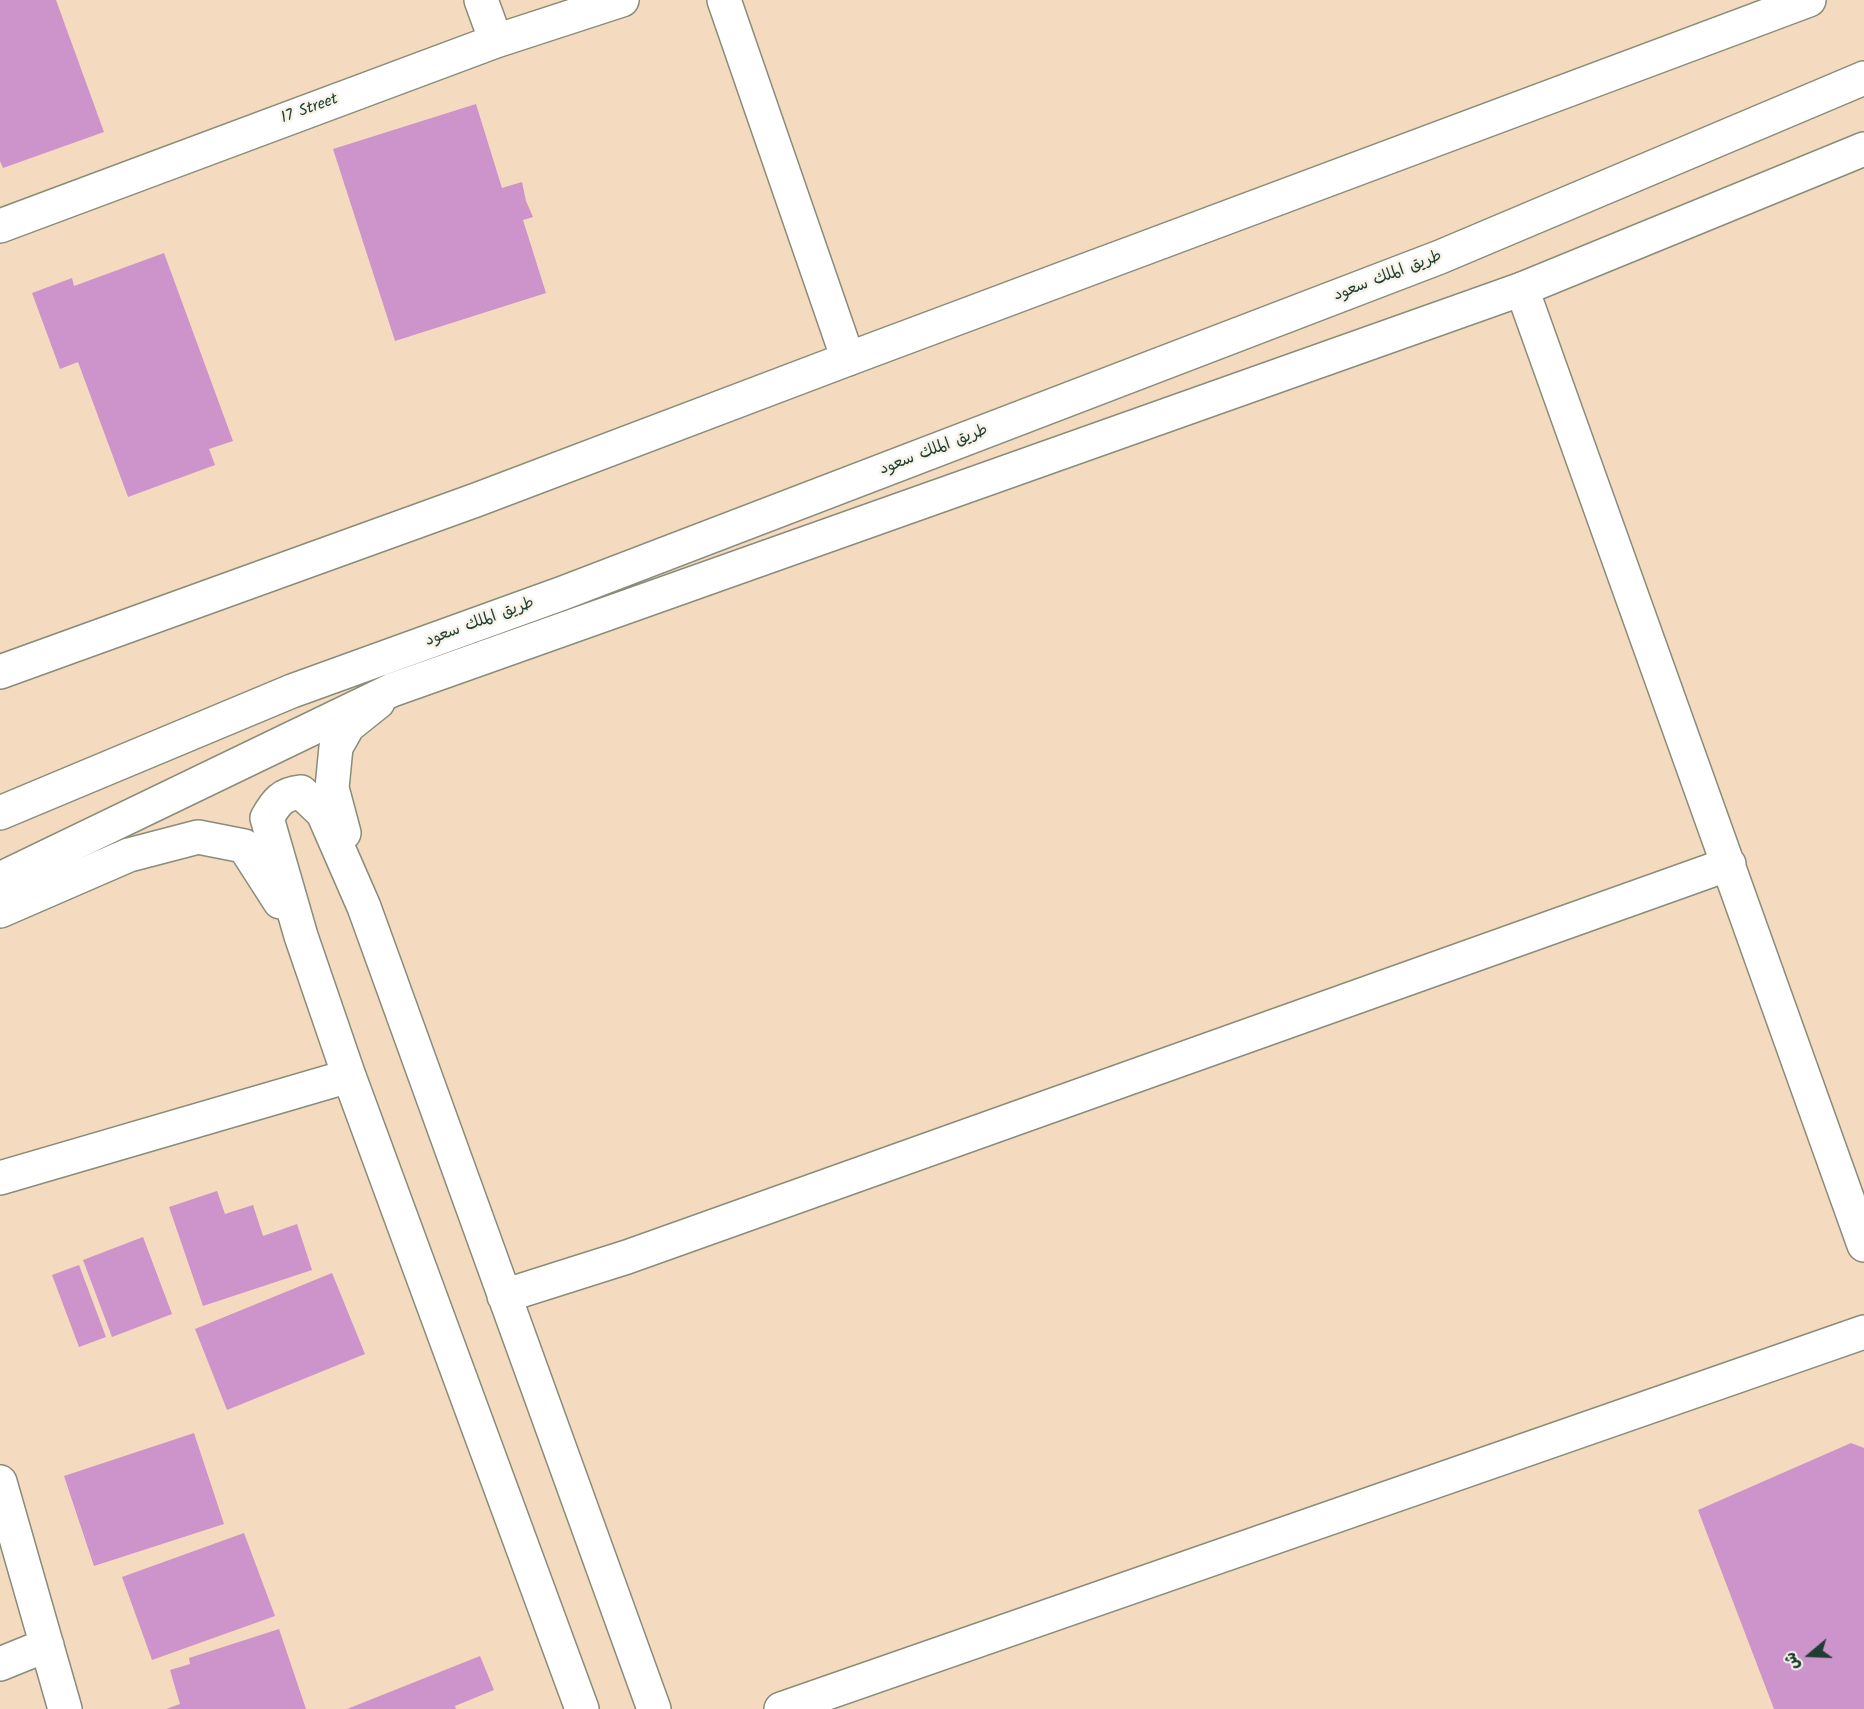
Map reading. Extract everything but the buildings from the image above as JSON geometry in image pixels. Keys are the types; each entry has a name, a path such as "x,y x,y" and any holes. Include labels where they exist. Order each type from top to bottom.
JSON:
{"street":[{"path":"481,0 496,41"},
{"name":"17 Street","path":"0,226 496,41 622,0"},
{"path":"724,0 848,359"},
{"path":"0,672 476,500 1809,0"},
{"name":"طريق الملك سعود","path":"0,813 292,691 585,585 1440,257 1864,78"},
{"path":"0,879 392,690 1522,289 1864,149"},
{"path":"685,586 704,560 1302,320 1440,257"},
{"path":"1522,289 1864,1245"},
{"path":"364,907 332,788 336,747 348,726 392,690"},
{"path":"582,1709 349,1077 301,936 267,818 277,801 289,793 301,792 323,813 364,907 654,1709"},
{"path":"0,911 129,855 198,837 244,846 301,936"},
{"path":"504,1296 627,1257 1729,864"},
{"path":"0,1178 349,1077"},
{"path":"781,1709 1864,1332"},
{"path":"0,1482 65,1709"},
{"path":"0,1664 47,1645"}]}
